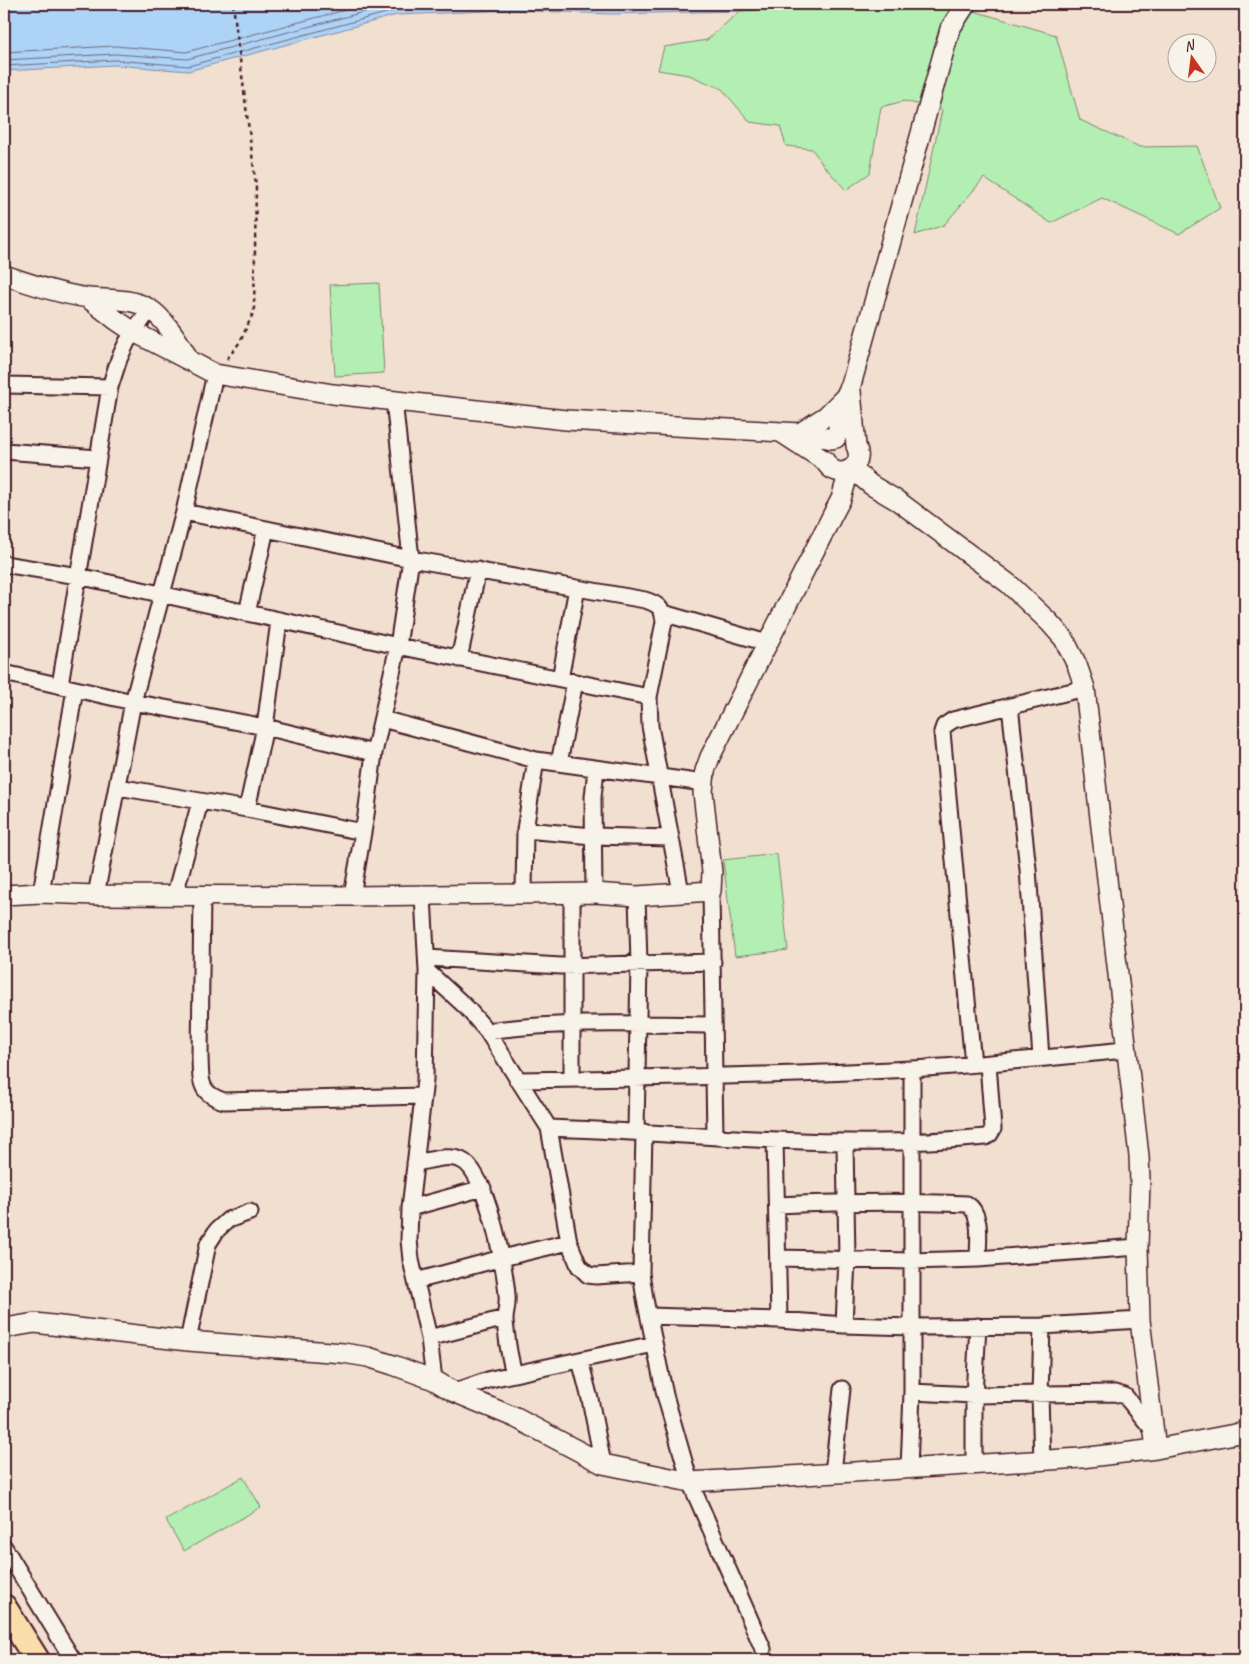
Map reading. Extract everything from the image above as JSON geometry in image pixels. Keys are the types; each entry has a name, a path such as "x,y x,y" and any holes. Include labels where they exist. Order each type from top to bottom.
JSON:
{"main road":[{"path":"4,1607 37,1660"}],"street":[{"path":"833,514 824,451 828,442 834,439 950,29 966,4"},
{"path":"4,275 46,289 88,298 136,303 150,309 158,316 182,347 188,359"},
{"path":"88,298 134,332 215,374 333,394 566,420 779,431 834,439 850,439 854,460 871,485 898,500 1009,584 1049,622 1064,639 1077,665 1085,688 1140,1180 1138,1247 1140,1320 1150,1396 1152,1430 1156,1449"},
{"path":"41,893 67,687 78,576 110,387 127,342 150,309"},
{"path":"96,895 133,702 184,512 215,374"},
{"path":"4,385 110,387"},
{"path":"800,433 826,416 848,391"},
{"path":"715,1136 712,1025 712,872 703,792 705,771 710,757 767,643 841,499 854,460 848,391"},
{"path":"352,896 374,754 398,646 412,559 394,400"},
{"path":"779,431 839,473 854,460"},
{"path":"4,451 98,458"},
{"path":"184,512 412,559 645,600 654,603 663,613 767,643"},
{"path":"248,614 266,529"},
{"path":"4,564 78,576 459,659 649,697"},
{"path":"459,659 478,570"},
{"path":"560,679 577,588"},
{"path":"663,613 662,634 649,697 650,726 681,892"},
{"path":"247,809 265,726 280,621"},
{"path":"4,673 133,702 265,726 374,754"},
{"path":"559,763 575,682"},
{"path":"973,1064 942,732 944,726 953,720 1085,688"},
{"path":"1010,706 1028,869 1041,1058"},
{"path":"382,719 536,760 704,784"},
{"path":"524,893 525,830 536,760"},
{"path":"594,893 593,797 596,769"},
{"path":"118,787 247,809 363,832"},
{"path":"175,894 200,802"},
{"path":"525,830 593,836 671,838"},
{"path":"4,895 41,893 96,895 423,896 594,893 637,896 711,890"},
{"path":"572,893 572,1079"},
{"path":"202,895 200,1057 201,1081 204,1090 215,1098 224,1100 423,1096"},
{"path":"423,896 427,964 425,1080 410,1208 409,1240 411,1260 429,1338 434,1380"},
{"path":"637,896 641,1273 654,1344 671,1418 690,1482 763,1649"},
{"path":"427,964 573,966 713,962"},
{"path":"427,964 487,1031 549,1128 569,1242 579,1266 588,1275 641,1273"},
{"path":"487,1031 525,1026 573,1024 712,1025"},
{"path":"517,1080 912,1069 988,1064 1126,1050"},
{"path":"549,1128 640,1131 844,1143 981,1138 990,1134 994,1129 988,1064"},
{"path":"909,1469 912,1392 912,1069"},
{"path":"775,1140 779,1320"},
{"path":"844,1143 847,1201 844,1325"},
{"path":"416,1163 453,1158 461,1160 474,1170 483,1188 502,1258 508,1305 505,1318 514,1374"},
{"path":"410,1208 483,1188"},
{"path":"777,1205 847,1201 967,1204 973,1208 976,1216 978,1258"},
{"path":"188,1341 208,1244 217,1230 228,1220 250,1212"},
{"path":"416,1281 569,1242"},
{"path":"778,1258 911,1261 1138,1247"},
{"path":"649,1316 779,1320 844,1325 912,1326 1042,1326 1140,1320"},
{"path":"429,1338 505,1318"},
{"path":"4,1330 35,1323 188,1341 342,1353 368,1358 434,1380 454,1392 516,1418 604,1464 690,1482 974,1464 1042,1462 1156,1449 1245,1432"},
{"path":"974,1464 974,1395 978,1326"},
{"path":"1042,1326 1040,1395 1042,1462"},
{"path":"454,1392 491,1379 654,1344"},
{"path":"580,1360 604,1464"},
{"path":"833,1473 842,1389"},
{"path":"912,1392 974,1395 1115,1394 1125,1396 1152,1430"},
{"path":"4,1547 73,1660"}],"path":[{"path":"215,374 240,342 254,311 256,186 234,4"}],"green space":[{"path":"830,4 950,4 1056,35 1080,120 1140,147 1197,146 1220,208 1179,234 1102,198 1051,223 984,178 944,225 915,235 942,110 904,101 881,107 870,173 846,190 823,165 812,149 786,146 780,126 750,122 722,89 689,75 658,70 664,47 707,40 740,11"},
{"path":"379,283 384,373 335,376 330,285"},
{"path":"777,854 788,950 735,956 723,860"},
{"path":"243,1477 261,1507 184,1551 166,1520"}],"water":[{"path":"4,4 830,4 740,11 611,14 511,10 397,15 188,71 115,65 4,71"}]}
